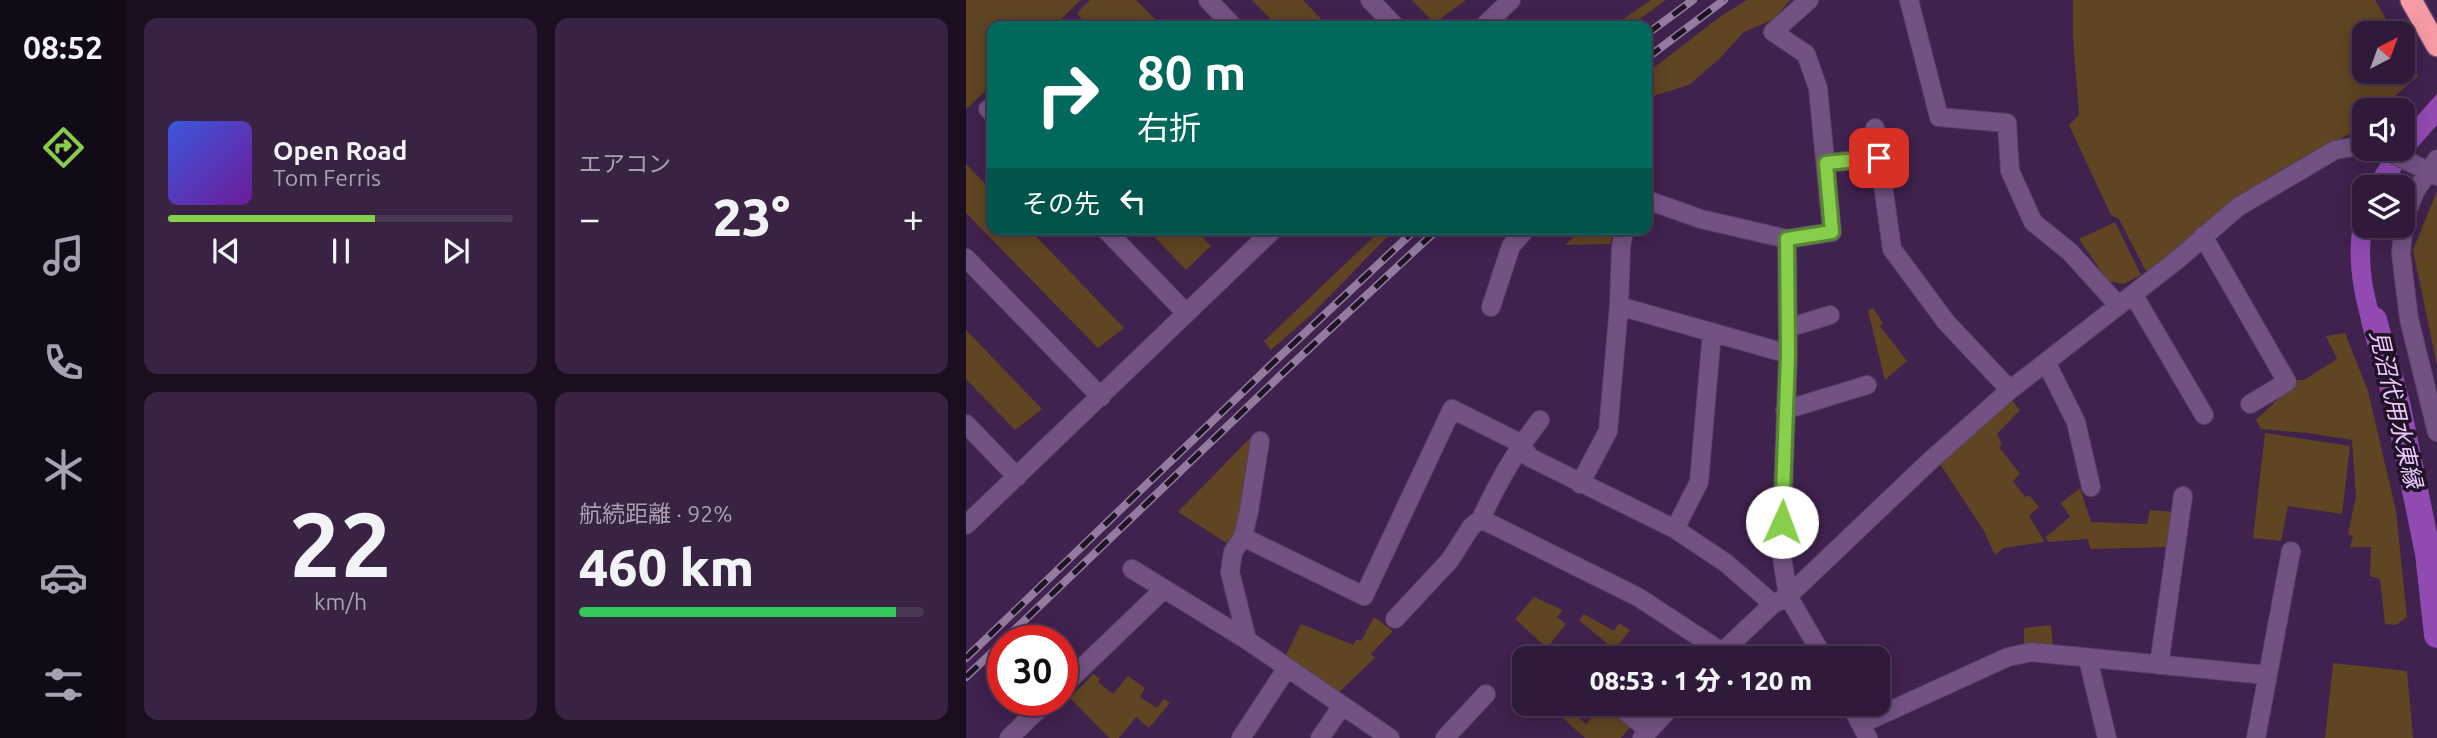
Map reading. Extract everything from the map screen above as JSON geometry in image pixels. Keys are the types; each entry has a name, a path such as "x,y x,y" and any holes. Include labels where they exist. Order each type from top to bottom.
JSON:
{"highway":[{"path":"2411,0 2437,46"}],"street":[{"path":"1208,0 1229,21"},
{"path":"1370,0 1390,21"},
{"path":"1489,21 1511,0"},
{"path":"1652,202 1701,219 1787,239 1832,232 1818,88 1806,54 1773,32 1809,0"},
{"path":"1909,0 1939,117 2007,123 2010,171 2033,222 2070,252 2118,304"},
{"path":"1875,128 1892,249 1946,322 2010,390"},
{"path":"1729,646 2010,390 2118,304 2178,261 2238,207 2319,158 2335,150 2352,147"},
{"path":"1826,163 1879,158"},
{"path":"2412,161 2429,168 2404,219 2400,254 2409,319 2437,432"},
{"path":"1111,235 1186,313"},
{"path":"966,525 1101,397 1265,235"},
{"path":"1491,307 1511,246 1521,235"},
{"path":"1580,484 1608,431 1624,235"},
{"path":"2203,236 2287,382 2250,404"},
{"path":"1781,600 1788,354 1787,239"},
{"path":"966,258 1101,397"},
{"path":"2133,294 2204,415"},
{"path":"1619,306 1788,354"},
{"path":"1788,328 1830,315"},
{"path":"1675,529 1699,482 1712,332"},
{"path":"2046,362 2076,422 2091,487"},
{"path":"1785,411 1867,384"},
{"path":"1243,537 1364,596 1451,409 1522,444 1529,457 1675,529 1781,600 1815,646"},
{"path":"1395,619 1450,560 1471,527 1481,519 1496,484 1540,420"},
{"path":"966,424 1017,477"},
{"path":"1247,640 1230,572 1233,552 1243,537 1249,511 1259,441"},
{"path":"2159,665 2183,496"},
{"path":"1481,519 1629,592 1706,646"},
{"path":"2256,738 2291,551"},
{"path":"1132,569 1247,640 1389,738"},
{"path":"1078,672 1164,589"},
{"path":"1865,731 2008,657 2031,652 2266,676"},
{"path":"2088,659 2107,738"},
{"path":"1241,738 1287,668"},
{"path":"1445,738 1486,694"},
{"path":"1320,738 1342,706"},
{"path":"1018,735 1034,716"},
{"path":"1632,716 1653,733 1665,716"}],"shaded area":[{"path":"966,0 1081,0 1059,21 987,21 987,90 966,109"},
{"path":"1090,0 1136,0 1157,21 1083,21 1077,13"},
{"path":"1252,0 1303,0 1323,21 1272,21"},
{"path":"1412,0 1465,0 1437,21 1432,21"},
{"path":"1651,0 1666,0 1637,21 1620,21"},
{"path":"1747,0 1790,0 1774,19 1744,32 1718,60 1689,85 1652,98 1652,69 1721,16"},
{"path":"2073,0 2375,0 2387,21 2352,21 2352,84 2409,84 2393,98 2352,98 2352,132 2236,197 2147,273 2119,219 2111,215 2069,125 2079,115"},
{"path":"2437,94 2437,125 2415,150 2415,119"},
{"path":"2382,161 2407,161 2398,175 2373,175"},
{"path":"966,164 987,186 987,234 966,213"},
{"path":"2437,191 2437,365 2413,250"},
{"path":"2115,222 2141,275 2124,284 2108,281 2079,239"},
{"path":"2352,233 2352,238 2372,238 2373,288 2391,349 2372,359 2355,295 2351,254"},
{"path":"988,235 1035,235 1124,328 1098,348"},
{"path":"1153,235 1200,235 1211,246 1186,270"},
{"path":"1376,235 1389,235 1311,315 1271,350 1264,341"},
{"path":"1576,235 1612,235 1611,244 1565,245"},
{"path":"1873,308 1883,323 1880,326 1907,361 1885,380 1868,311"},
{"path":"966,330 1042,409 1015,430 966,379"},
{"path":"2345,333 2368,391 2396,511 2407,617 2396,625 2385,624 2380,579 2370,576 2371,547 2350,547 2353,536 2348,534 2356,496 2352,440 2261,429 2256,420 2298,380 2304,380 2337,359 2326,336"},
{"path":"2011,400 2020,410 1997,434 2002,444 1999,447 2020,474 2013,481 2025,497 2029,495 2039,507 2029,516 2045,542 2004,548 1995,555 1984,531 1938,461"},
{"path":"2265,433 2350,446 2342,514 2288,506 2281,541 2253,538"},
{"path":"1253,435 1244,505 1228,544 1178,512"},
{"path":"2080,488 2091,522 2147,524 2150,510 2174,512 2171,547 2090,549 2088,539 2048,542 2046,537 2070,517 2061,503"},
{"path":"1534,597 1563,610 1557,617 1566,624 1549,646 1545,646 1515,619"},
{"path":"1584,614 1614,631 1619,623 1630,630 1618,646 1610,646 1579,620"},
{"path":"1374,617 1393,631 1371,654 1375,658 1339,692 1285,657 1301,624 1353,645 1357,639 1361,641"},
{"path":"2051,625 2053,646 2024,645 2024,628"},
{"path":"2333,663 2407,671 2413,738 2325,738"},
{"path":"1093,674 1100,679 1098,682 1113,694 1128,676 1145,688 1140,697 1157,708 1164,699 1170,703 1149,728 1136,717 1119,738 1109,738 1078,706 1078,690"},
{"path":"1567,716 1577,716 1586,724 1594,716 1619,716 1631,726 1621,738 1585,738 1564,719"}],"waterway":[{"name":"見沼代用水東縁","path":"2374,320 2397,403 2428,553 2437,635"}],"railway":[{"path":"1652,30 1693,0"},
{"path":"1652,54 1724,0"},
{"path":"966,658 1410,235"},
{"path":"1020,625 1432,235"},
{"path":"966,677 987,657"}],"route":[{"path":"1782,522 1788,354 1787,239 1832,232 1826,163 1879,158"}]}
